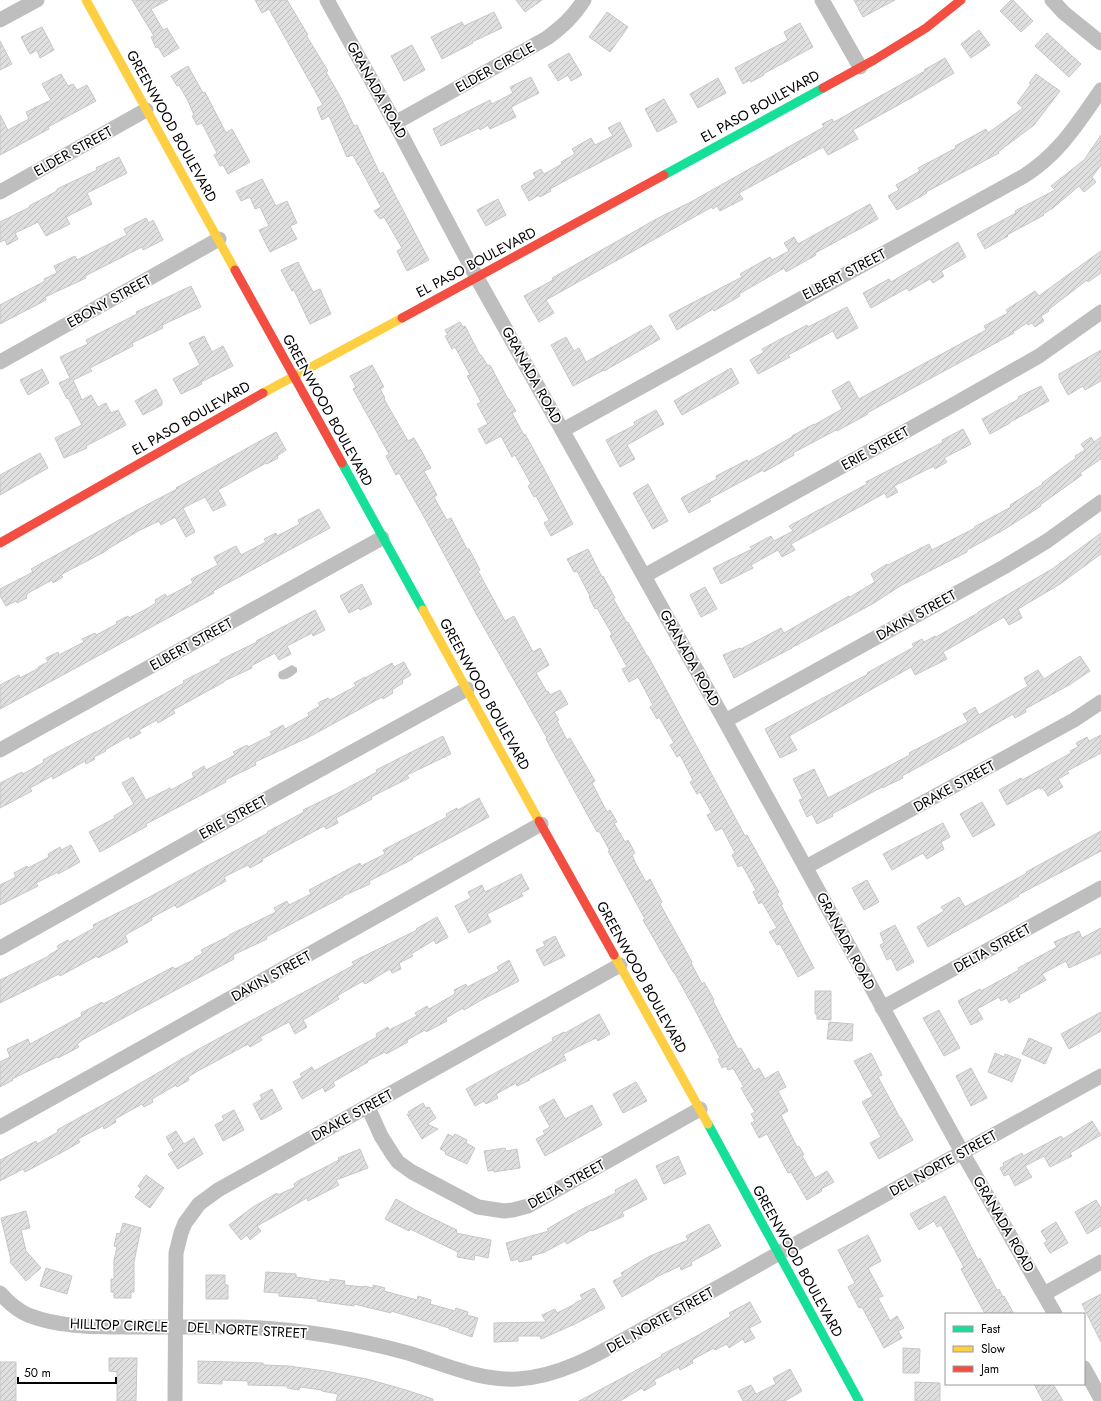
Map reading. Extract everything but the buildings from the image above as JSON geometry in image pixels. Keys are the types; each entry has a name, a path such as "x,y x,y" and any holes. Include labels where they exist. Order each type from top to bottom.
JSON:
{"street":[{"path":"0,20 37,0"},
{"name":"GREENWOOD BOULEVARD","path":"86,0 219,239 382,538 700,1109 778,1254 853,1399"},
{"name":"GRANADA ROAD","path":"327,0 395,123 477,278 725,721 962,1152 1054,1313"},
{"name":"ELDER CIRCLE","path":"395,123 547,38 565,25 576,13 584,0"},
{"path":"822,0 860,67"},
{"name":"EL PASO BOULEVARD","path":"0,543 293,376 477,278 860,67 926,28 961,0"},
{"path":"1052,0 1064,13 1101,43"},
{"name":"ELBERT STREET","path":"563,430 1024,176 1038,167 1057,150 1101,90"},
{"name":"ELDER STREET","path":"0,192 146,110"},
{"name":"EBONY STREET","path":"0,362 219,239"},
{"name":"ERIE STREET","path":"644,576 1039,356 1101,312"},
{"name":"DAKIN STREET","path":"725,721 1004,567 1047,541 1101,502"},
{"name":"ELBERT STREET","path":"0,750 382,538"},
{"name":"ERIE STREET","path":"0,948 217,826 466,689"},
{"name":"DRAKE STREET","path":"806,867 1074,720 1101,702"},
{"name":"DAKIN STREET","path":"0,1127 90,1078 541,824"},
{"name":"DELTA STREET","path":"882,1008 1101,888"},
{"name":"DRAKE STREET","path":"175,1401 176,1253 181,1232 191,1213 207,1198 245,1173 368,1107 620,966"},
{"name":"DEL NORTE STREET","path":"175,1327 252,1328 328,1335 376,1345 487,1377 499,1379 527,1378 548,1374 573,1365 600,1352 1101,1076"},
{"name":"DELTA STREET","path":"368,1107 381,1136 398,1162 412,1172 478,1207 504,1211 528,1206 700,1109"},
{"path":"1044,1294 1101,1262"},
{"name":"HILLTOP CIRCLE","path":"0,1293 8,1302 27,1314 53,1322 89,1326 175,1327"},
{"path":"1085,1370 1101,1399"}],"shaded area":[{"path":"292,665 297,668 297,672 287,679 280,679 278,676 279,672"}],"traffic: fast":[{"path":"664,175 823,88"},
{"path":"342,463 423,610"},
{"path":"708,1124 859,1401"}],"traffic: slow":[{"path":"86,0 235,270"},
{"path":"263,393 402,318"},
{"path":"423,610 539,821"},
{"path":"614,955 708,1124"}],"traffic: jam":[{"path":"823,88 874,60 926,28 961,0"},
{"path":"402,318 664,175"},
{"path":"235,270 342,463"},
{"path":"0,543 263,393"},
{"path":"539,821 614,955"}]}
